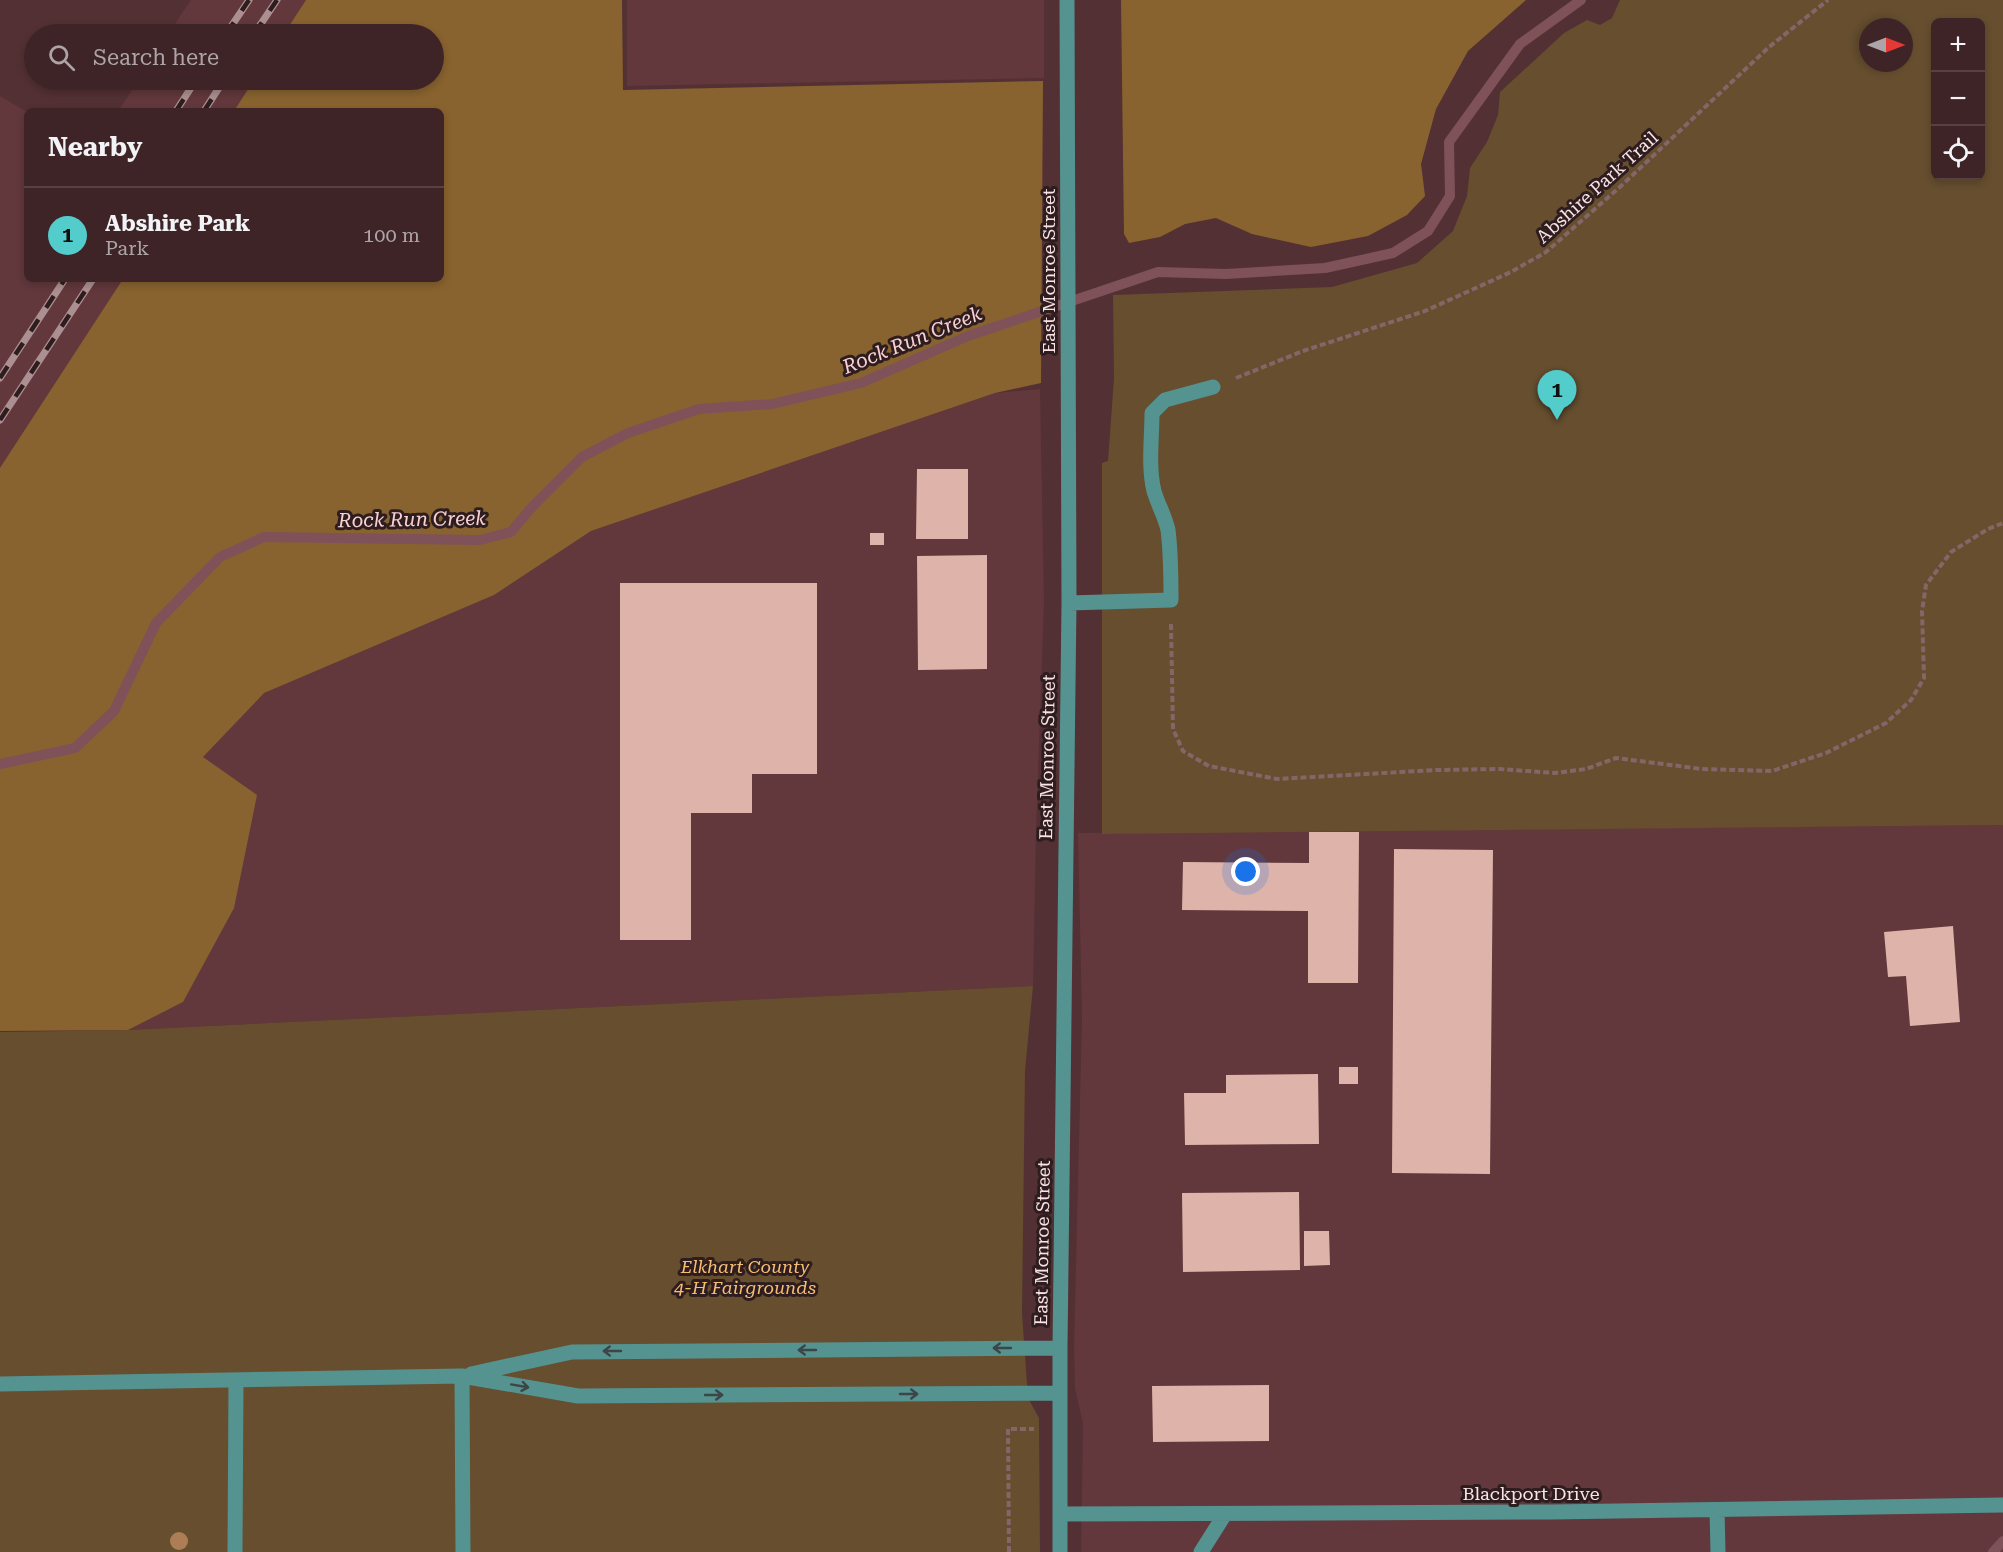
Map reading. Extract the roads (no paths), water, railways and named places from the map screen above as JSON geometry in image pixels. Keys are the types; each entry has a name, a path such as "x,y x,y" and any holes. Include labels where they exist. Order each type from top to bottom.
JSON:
{"street":[{"name":"East Monroe Street","path":"1060,1552 1060,1348 1069,603 1067,0"},
{"path":"1069,603 1093,600 1171,600 1168,530 1155,492 1152,471 1152,413 1165,400 1213,387"},
{"path":"462,1376 572,1352 1060,1348"},
{"path":"462,1376 464,1552"},
{"path":"0,1384 462,1376 578,1396 1060,1393"},
{"path":"235,1552 236,1380"},
{"name":"Blackport Drive","path":"1060,1514 1717,1510 2003,1505"},
{"path":"1717,1510 1718,1552"},
{"path":"1201,1552 1225,1514"}],"waterway":[{"name":"Rock Run Creek","path":"0,764 75,748 114,711 156,623 220,557 264,537 480,540 511,532 532,507 582,457 628,433 699,409 772,404 861,383 968,336 1158,272 1226,274 1325,268 1393,253 1428,231 1450,196 1449,142 1520,44 1581,0"},
{"path":"1993,1552 2003,1541"}],"railway":[{"path":"233,24 249,0"},
{"path":"261,24 277,0"},
{"path":"178,108 190,90"},
{"path":"206,108 218,90"},
{"path":"0,378 63,282"},
{"path":"0,420 91,282"}],"place":[{"name":"Abshire Park","path":"1557,420"}],"park label":[{"name":"Elkhart County 4-H Fairgrounds","path":"745,1276"}]}
